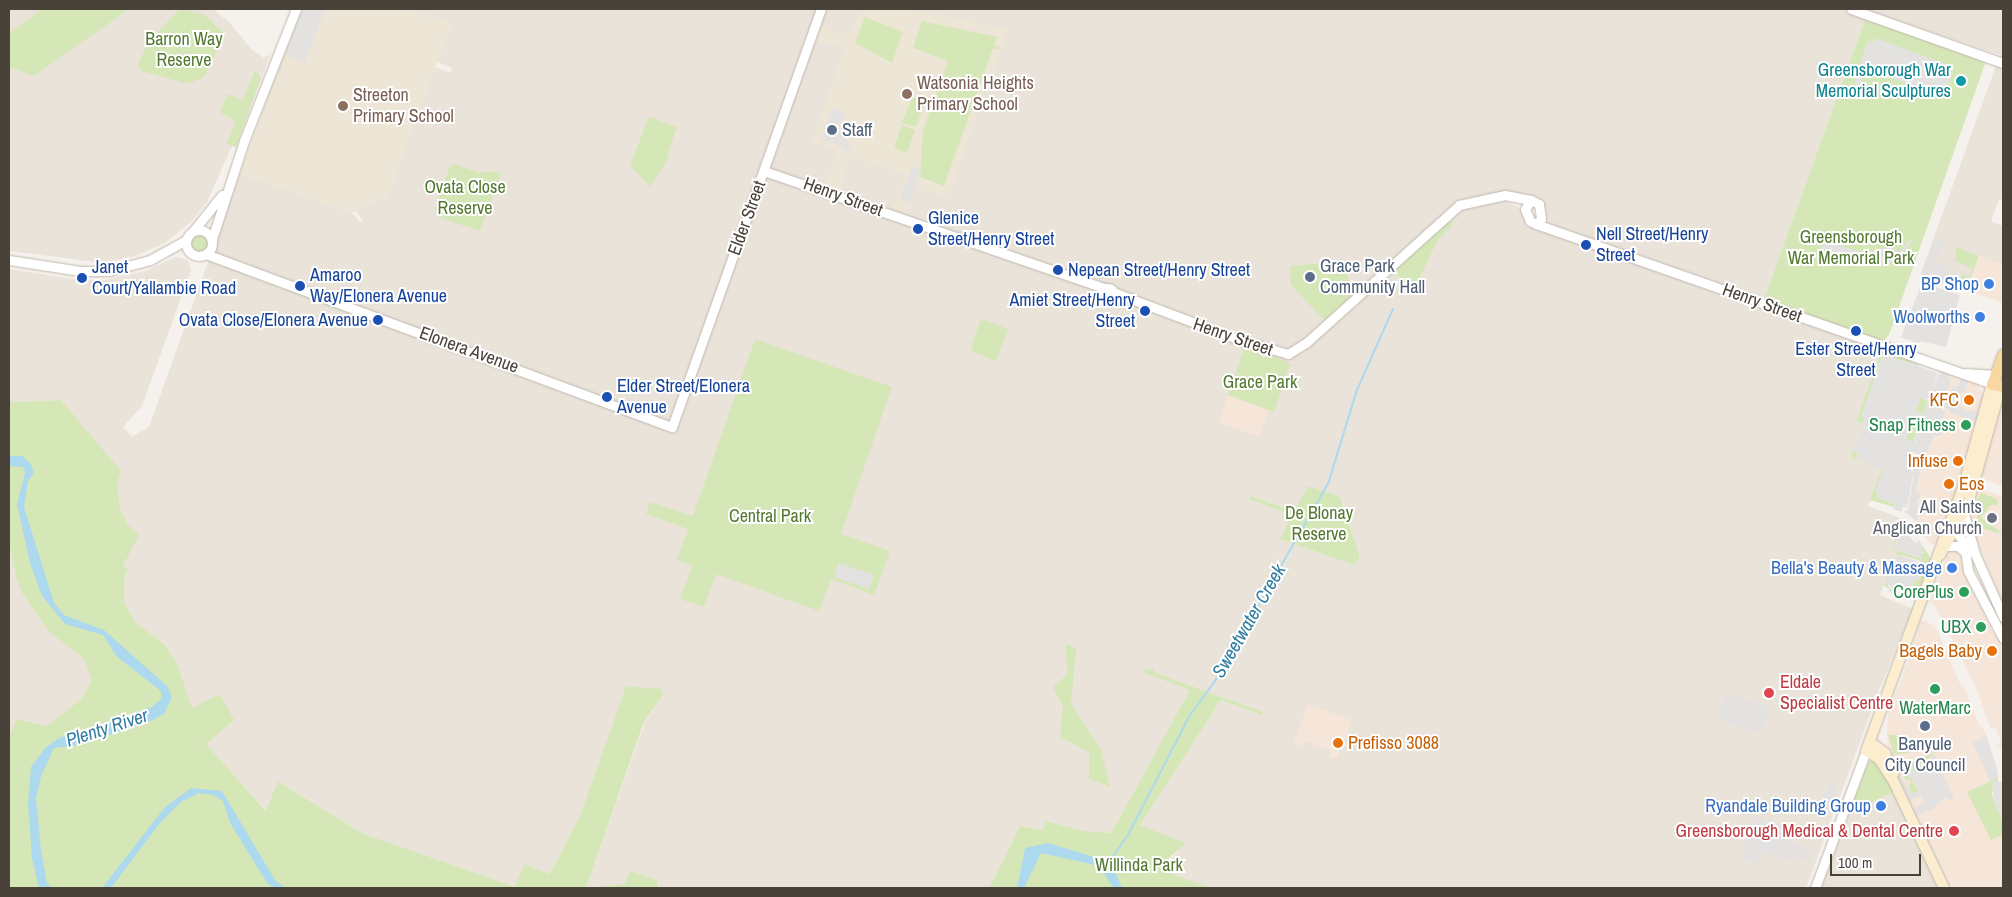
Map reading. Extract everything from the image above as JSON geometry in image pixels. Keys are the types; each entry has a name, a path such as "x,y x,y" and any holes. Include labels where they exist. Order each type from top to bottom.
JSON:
{"main road":[{"path":"1940,555 1948,546 1952,529 1970,482 2000,381 2003,354"},
{"path":"1944,888 1894,782 1868,747 1940,555 1940,546 1964,514 1970,482"}],"street":[{"path":"259,101 290,9"},
{"path":"187,245 196,256 206,254 212,241 227,187 296,9"},
{"name":"Elder Street","path":"673,424 821,9"},
{"path":"1851,9 2003,63"},
{"name":"Henry Street","path":"764,171 1277,353 1292,354 1459,205 1496,197 1528,203"},
{"path":"9,260 98,272 133,266 187,245 193,231 209,214 227,187"},
{"path":"1528,203 1540,204 1539,222 1530,221 1528,203"},
{"name":"Henry Street","path":"1539,222 1559,231 1966,373 1974,379 2000,381"},
{"path":"193,231 204,230 212,241"},
{"name":"Elonera Avenue","path":"212,241 221,257 232,265"},
{"name":"Elonera Avenue","path":"206,254 278,282 673,424"},
{"path":"1964,514 1981,567 2003,617"},
{"path":"1952,529 1963,540 1971,573 2003,638"},
{"path":"1948,546 1958,546 1966,552"},
{"path":"1971,573 1974,563 1981,567"},
{"path":"1971,573 1990,589"},
{"path":"1815,888 1868,747"}],"shaded area":[{"path":"9,9 213,9 231,24 252,50 264,58 270,55 236,147 232,146 207,202 191,222 165,243 135,256 103,263 9,251"},
{"name":"Streeton Primary School","path":"300,9 407,9 451,24 387,197 352,213 240,173"},
{"path":"302,9 325,9 305,63 285,55"},
{"path":"407,9 2003,9 2003,200 1999,199 1991,221 2003,226 2003,265 1979,256 1966,290 1920,276 2000,55 1868,11 1764,299 1551,224 1544,219 1542,207 1499,193 1458,202 1392,270 1413,292 1438,240 1453,223 1448,219 1461,209 1505,201 1522,209 1527,219 1882,350 1856,421 1863,424 1851,458 1881,469 1868,506 1903,519 1891,550 1897,551 1880,595 1913,609 1879,690 1806,888 1212,888 1161,870 1185,843 1140,825 1221,700 1262,714 1154,673 1153,669 1144,669 1146,673 1191,689 1113,830 1110,833 1085,831 1046,821 1042,830 1020,826 989,888 658,888 657,881 586,888 645,722 663,695 626,686 580,817 550,874 515,887 362,833 279,781 267,811 205,744 220,694 192,709 177,663 164,644 135,622 124,602 124,579 128,569 123,567 128,526 120,509 117,484 61,400 9,402 9,269 80,280 106,280 146,271 175,257 188,260 191,270 142,406 123,427 132,437 149,427 240,173 352,213 360,222 363,221 355,211 387,197 435,67 451,73 452,68 437,62 451,24","holes":["1251,496 1294,512 1340,497 1360,557 1354,565 1280,539 1293,515 1250,499"]},
{"name":"Watsonia Heights Primary School","path":"859,9 904,9 1008,29 948,199 915,187 905,216 892,211 905,175 851,156 838,192 825,187 837,151 811,142 845,47 814,41 819,28 850,34"},
{"path":"1875,38 1954,67 1944,96 1864,69 1858,97 1853,96 1857,71 1868,41 1873,43"},
{"name":"Staff","path":"832,108 846,113 838,128 851,145 846,154 842,147 821,139"},
{"path":"913,166 921,169 909,203 899,199"},
{"path":"1832,238 1843,247 1865,253 1892,246 1898,253 1910,240 1913,242 1893,262 1880,267 1878,261 1861,263 1860,267 1836,259 1820,248"},
{"path":"1934,239 1946,243 1944,248 1941,247 1935,263 1950,268 1946,282 1921,274"},
{"path":"1979,256 2003,265 2003,303 1966,290"},
{"path":"1927,284 1960,295 1946,347 1920,341 1919,344 1901,337 1921,285"},
{"path":"1883,354 1910,364 1911,360 1920,363 1917,366 1937,373 1931,392 1938,374 1941,375 1940,370 1950,374 1948,377 1951,379 1942,406 1937,405 1946,412 1940,421 1944,423 1941,436 1935,435 1924,457 1914,453 1915,449 1911,458 1914,455 1923,458 1916,492 1922,495 1918,500 1917,521 1904,512 1908,509 1914,472 1907,507 1902,507 1902,512 1893,509 1898,500 1894,504 1877,498 1878,494 1875,492 1884,466 1888,466 1884,465 1882,469 1856,459 1858,453 1853,451 1865,419 1861,417","holes":["1930,395 1914,439 1918,442 1906,439 1910,426 1917,428 1922,414 1915,411 1920,398 1927,400"]},
{"path":"1950,374 1977,383 1984,396 1966,467 1938,542 1932,545 1916,526 1912,515 1916,520 1917,505 1922,495 1916,493 1927,446 1935,434 1941,436 1944,428 1939,421 1942,420"},
{"path":"1961,378 1968,380 1965,393 1961,392 1957,404 1967,411 1977,411 1977,421 1952,414 1944,407 1953,386 1957,387"},
{"path":"1228,395 1269,410 1259,437 1218,422"},
{"path":"2003,395 2003,486 1987,480 1981,474"},
{"path":"1983,490 2003,496 2003,604 1968,521 1976,492"},
{"path":"1908,525 1912,531 1909,536 1917,543 1918,539 1923,546 1921,559 1893,549 1901,527 1906,528"},
{"path":"9,543 16,577 50,633 84,659 92,681 81,699 47,726 17,719 9,736"},
{"path":"1957,548 1964,559 1962,567 1967,577 1973,581 1970,585 1993,633 1999,635 2003,643 2003,751 2001,746 1996,748 2001,741 1995,727 1990,728 1977,689 1939,614 1932,602 1929,602 1948,553"},
{"path":"1897,554 1924,564 1918,581 1914,580 1911,587 1915,589 1913,594 1908,592 1907,598 1902,596 1905,591 1895,587 1893,593 1888,591 1891,586 1886,584"},
{"path":"839,563 874,575 869,589 834,577"},
{"path":"1926,620 1937,630 1960,684 1963,685 1978,723 1986,733 1998,774 1998,782 1993,782 1992,795 2003,823 2003,887 2001,888 1950,888 1896,771 1887,742 1888,711 1903,676 1920,622"},
{"path":"1726,693 1770,708 1761,733 1722,722 1723,717 1719,714"},
{"path":"1308,704 1352,720 1337,758 1329,758 1332,751 1303,740 1301,747 1293,745"},
{"path":"1986,735 1998,772 1998,777 1990,781 1973,743"},
{"path":"1934,755 1954,798 1948,800 1946,796 1933,809 1916,816 1913,809 1925,803 1921,796 1909,801 1896,771 1912,794 1919,790 1908,774"},
{"path":"1870,761 1882,768 1938,888 1821,888"},
{"path":"1993,781 2003,782 2003,823 1993,799"},
{"path":"1829,782 1838,785 1828,813 1820,810"},
{"path":"1756,816 1790,829 1786,840 1811,851 1808,861 1798,857 1786,860 1780,855 1777,857 1763,852 1758,864 1741,857"}],"green space":[{"path":"42,9 129,9 34,76 9,67 9,33"},
{"name":"Barron Way Reserve","path":"180,9 205,15 226,35 204,77 188,84 142,71 138,65 149,41"},
{"path":"865,17 903,32 892,63 855,43"},
{"name":"Greensborough War Memorial Park","path":"1866,17 1984,60 1985,64 1889,335 1883,341 1764,299"},
{"path":"922,21 997,37 994,45 1000,47 999,50 993,48 944,186 920,177 923,130 948,61 913,48"},
{"path":"255,70 261,78 236,147 227,144 236,121 220,113 227,94 243,100"},
{"path":"912,97 925,101 916,127 902,123"},
{"path":"649,117 677,127 667,155 670,156 650,187 630,165"},
{"path":"902,125 915,130 907,153 894,148"},
{"name":"Ovata Close Reserve","path":"454,164 481,173 493,171 501,174 480,231 440,218 442,213 435,209 450,166"},
{"path":"1448,219 1454,223 1438,240 1413,292 1392,270"},
{"path":"199,233 206,236 209,243 206,250 199,253 192,250 189,243 192,236"},
{"path":"1956,247 1979,256 1966,290 1948,285 1949,281 1958,284 1962,274 1969,277 1972,268 1955,261"},
{"path":"1345,261 1352,297 1325,321 1291,285 1290,266"},
{"path":"981,319 1008,329 996,361 973,352 971,347"},
{"name":"Central Park","path":"755,339 892,387 841,534 890,551 874,595 831,579 819,611 716,574 704,607 680,599 692,566 677,560 688,529 646,514 650,502 693,516"},
{"name":"Grace Park","path":"1245,345 1264,358 1269,354 1290,364 1274,412 1228,395"},
{"path":"1882,350 1911,360 1911,364 1883,355 1861,417 1865,418 1863,424 1856,421"},
{"path":"1920,398 1928,401 1914,438 1916,443 1906,439 1910,426 1917,428 1922,414 1915,411"},
{"path":"61,400 121,471 117,484 120,509 128,525 139,535 123,566 128,569 124,579 124,602 135,622 164,644 177,663 192,708 220,694 234,720 206,744 266,811 278,781 362,833 515,887 524,864 549,874 558,859 580,816 626,686 661,689 663,695 644,722 586,888 9,888 9,736 17,719 47,726 81,699 92,681 84,659 50,633 23,594 16,577 9,543 9,402"},
{"path":"1853,451 1858,453 1856,459 1882,468 1884,465 1889,466 1884,466 1877,497 1894,504 1898,500 1897,508 1870,500 1881,469 1851,458"},
{"name":"De Blonay Reserve","path":"1308,486 1340,497 1360,557 1354,565 1280,539 1292,515 1249,499 1251,496 1294,512"},
{"path":"1981,493 1998,499 1997,505 2003,506 1991,505 1981,517 2003,534 1977,527 1977,500"},
{"path":"1903,519 1908,525 1906,529 1902,527 1894,549 1924,553 1920,550 1923,546 1931,559 1918,598 1913,600 1907,596 1908,592 1913,594 1911,588 1914,580 1918,581 1924,564 1920,561 1902,555 1887,584 1890,589 1884,586 1897,551 1891,550"},
{"path":"1066,644 1076,648 1071,704 1101,750 1110,787 1089,779 1089,752 1060,737 1063,707 1053,687 1067,675"},
{"name":"Willinda Park","path":"1144,669 1153,669 1155,673 1263,712 1262,715 1221,700 1140,825 1186,843 1168,859 1161,870 1212,888 1020,888 1036,847 1025,849 1017,888 989,888 1020,826 1042,830 1046,821 1085,831 1110,833 1113,830 1190,690 1145,673"},
{"path":"1888,735 1895,735 1907,742 1912,752 1894,755"},
{"path":"1938,751 1908,774 1919,791 1912,794 1908,785 1911,783 1909,779 1906,781 1902,772 1913,766 1905,766"},
{"path":"1873,760 1882,768 1893,792 1861,807 1853,802 1868,763"},
{"path":"1998,772 1998,782 1993,782 1992,795 2003,823 2003,835 1991,840 1967,792 1997,778"},
{"path":"630,871 657,880 658,888 587,888 625,884"}],"water":[{"name":"Plenty River","path":"9,456 22,456 31,464 34,473 28,481 24,507 54,603 64,615 104,630 167,686 172,697 164,714 151,721 78,745 54,748 41,776 36,799 41,850 47,883 52,888 39,888 32,859 28,803 31,767 45,748 59,738 152,707 161,699 161,691 116,656 103,635 65,624 42,596 30,563 17,504 25,473 23,467 9,466"},
{"path":"191,788 222,791 275,880 285,888 274,888 267,883 230,823 223,801 213,795 199,793 181,802 160,823 111,888 102,888 165,807"},
{"path":"1048,843 1111,862 1122,888 1113,888 1100,866 1041,853 1024,888 1017,888 1025,848"}],"waterway":[{"name":"Sweetwater Creek","path":"1109,862 1128,835 1190,715 1215,681 1328,484 1357,390 1393,309"}],"place":[{"name":"Greensborough War Memorial Sculptures","path":"1961,81"},
{"name":"Watsonia Heights Primary School","path":"907,94"},
{"name":"Streeton Primary School","path":"343,106"},
{"name":"Staff","path":"832,130"},
{"name":"Glenice Street/Henry Street","path":"918,229"},
{"name":"Nell Street/Henry Street","path":"1586,245"},
{"name":"Nepean Street/Henry Street","path":"1058,270"},
{"name":"Grace Park Community Hall","path":"1310,277"},
{"name":"Janet Court/Yallambie Road","path":"82,278"},
{"name":"BP Shop","path":"1989,284"},
{"name":"Amaroo Way/Elonera Avenue","path":"300,286"},
{"name":"Amiet Street/Henry Street","path":"1145,311"},
{"name":"Woolworths","path":"1980,317"},
{"name":"Ovata Close/Elonera Avenue","path":"378,320"},
{"name":"Ester Street/Henry Street","path":"1856,331"},
{"name":"Elder Street/Elonera Avenue","path":"607,397"},
{"name":"KFC","path":"1969,400"},
{"name":"Snap Fitness","path":"1966,425"},
{"name":"Infuse","path":"1958,461"},
{"name":"Eos","path":"1949,484"},
{"name":"All Saints Anglican Church","path":"1992,518"},
{"name":"Bella's Beauty & Massage","path":"1952,568"},
{"name":"CorePlus","path":"1964,592"},
{"name":"UBX","path":"1981,627"},
{"name":"Bagels Baby","path":"1992,651"},
{"name":"WaterMarc","path":"1935,689"},
{"name":"Eldale Specialist Centre","path":"1769,693"},
{"name":"Banyule City Council","path":"1925,726"},
{"name":"Prefisso 3088","path":"1338,743"},
{"name":"Ryandale Building Group","path":"1881,806"},
{"name":"Greensborough Medical & Dental Centre","path":"1954,831"}]}
